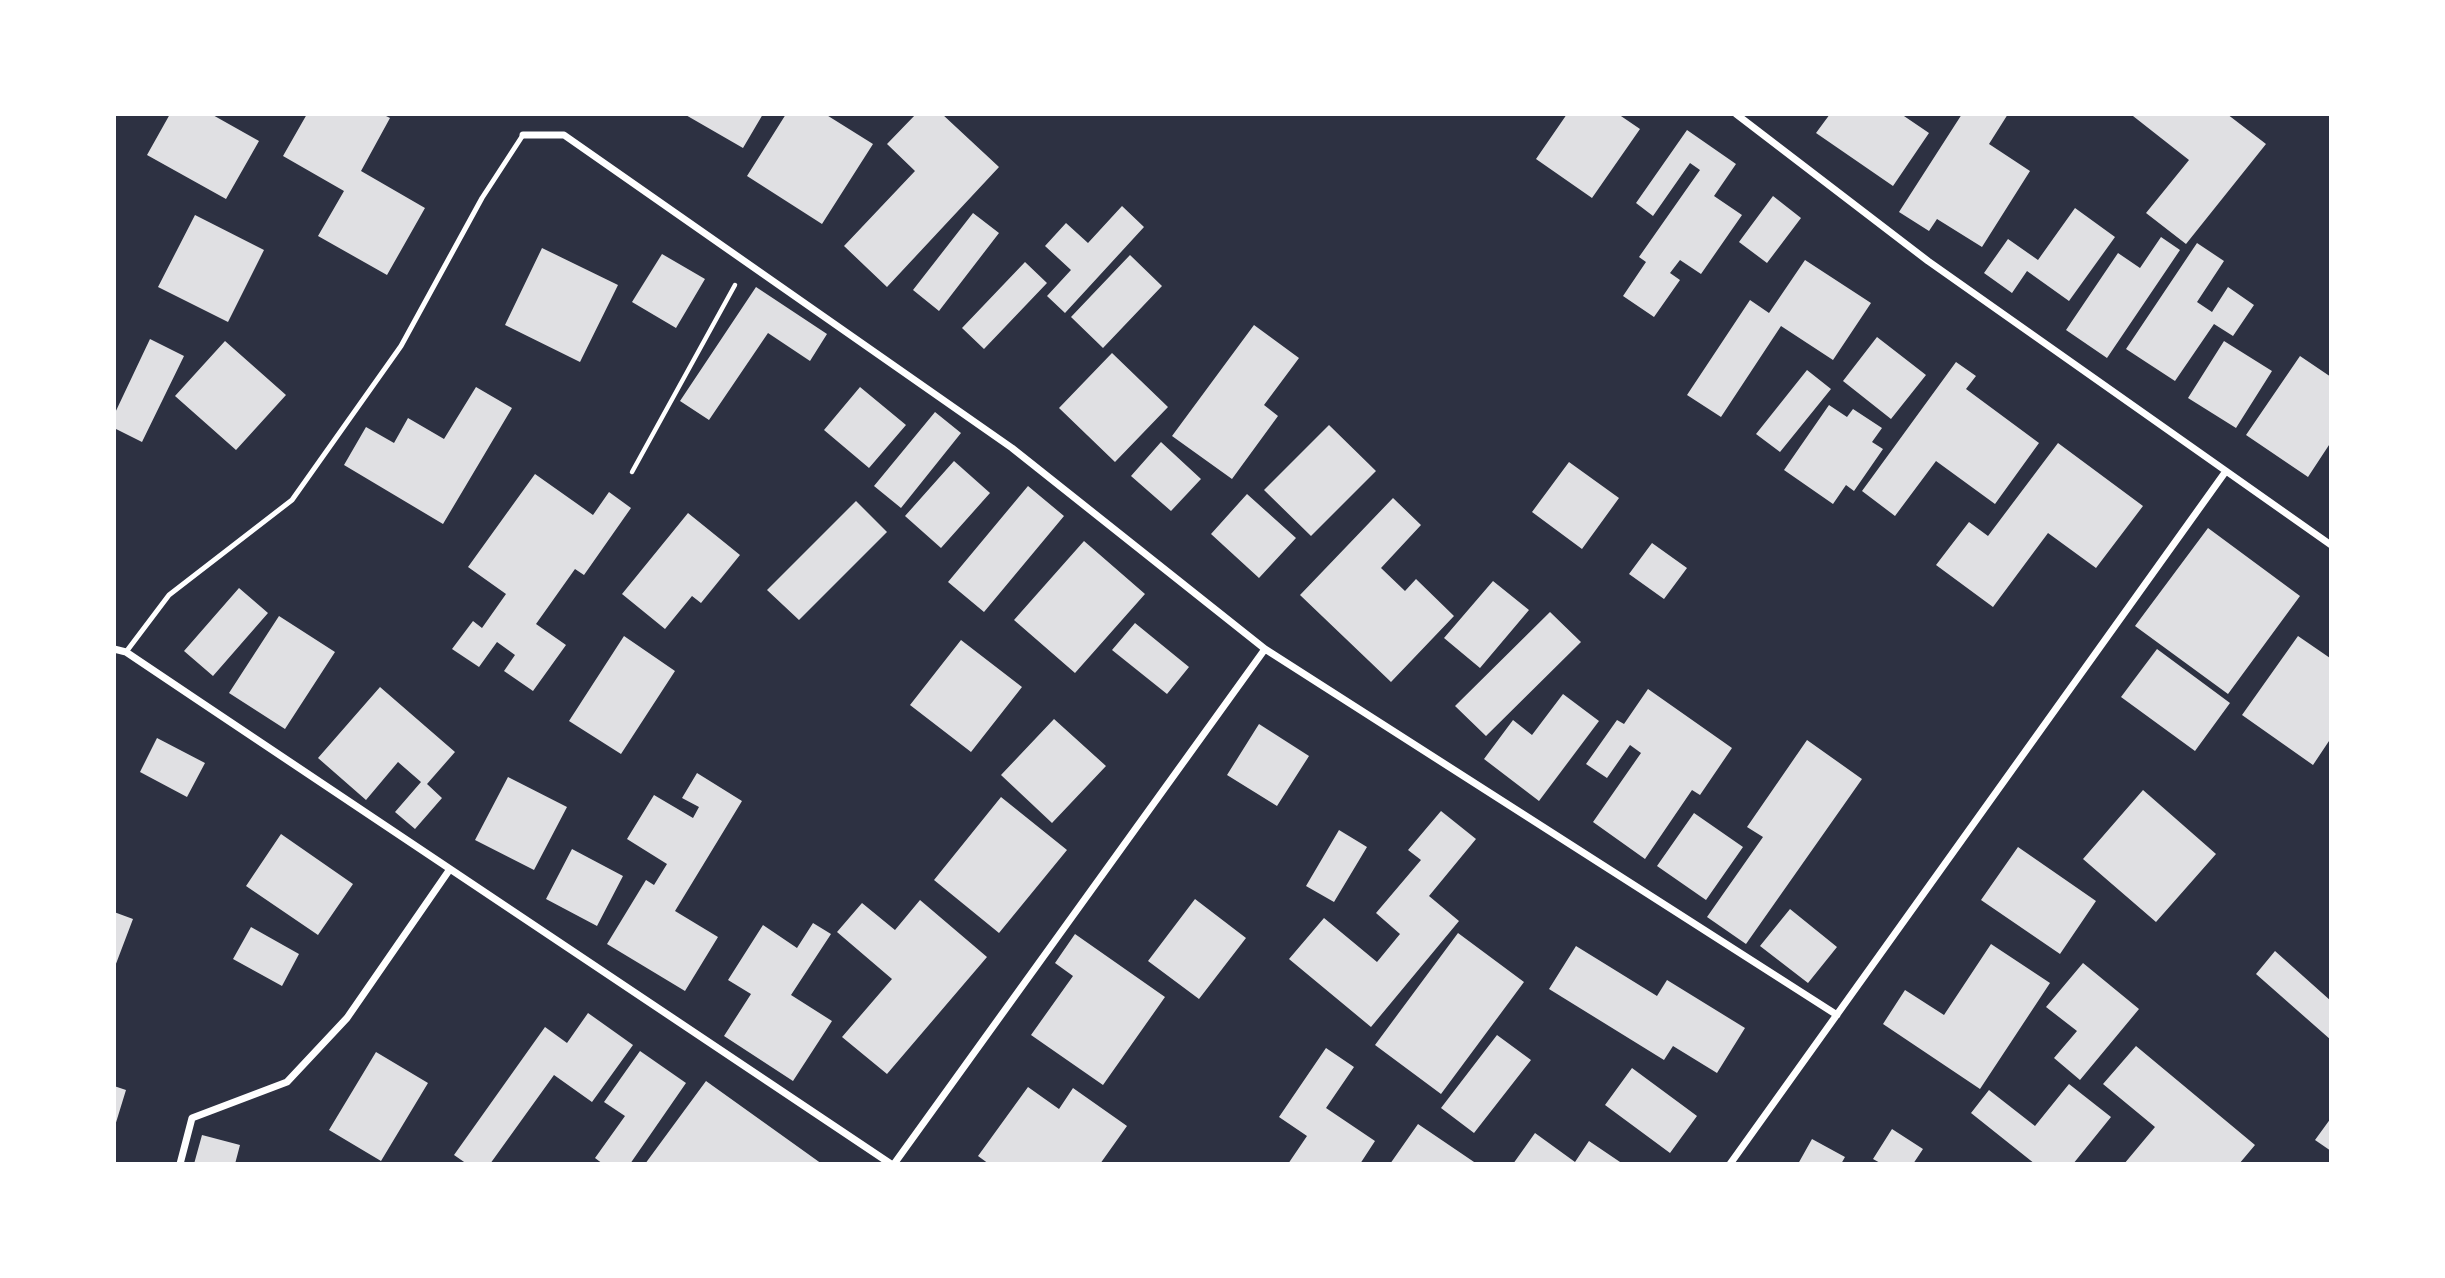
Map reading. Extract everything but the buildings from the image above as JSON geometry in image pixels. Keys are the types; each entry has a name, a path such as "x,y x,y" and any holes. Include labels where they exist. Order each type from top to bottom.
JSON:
{"street":[{"path":"1736,114 1928,261 2331,545"},
{"path":"523,135 564,135 1012,448 1265,649 1837,1015"},
{"path":"1730,1164 2226,471"},
{"path":"114,649 126,652 892,1164 1265,649"},
{"path":"180,1164 192,1118 287,1082 347,1018 450,869"}],"lane":[{"path":"126,652 169,595 292,500 401,346 482,198 523,135"}],"path":[{"path":"632,472 748,263"}]}
